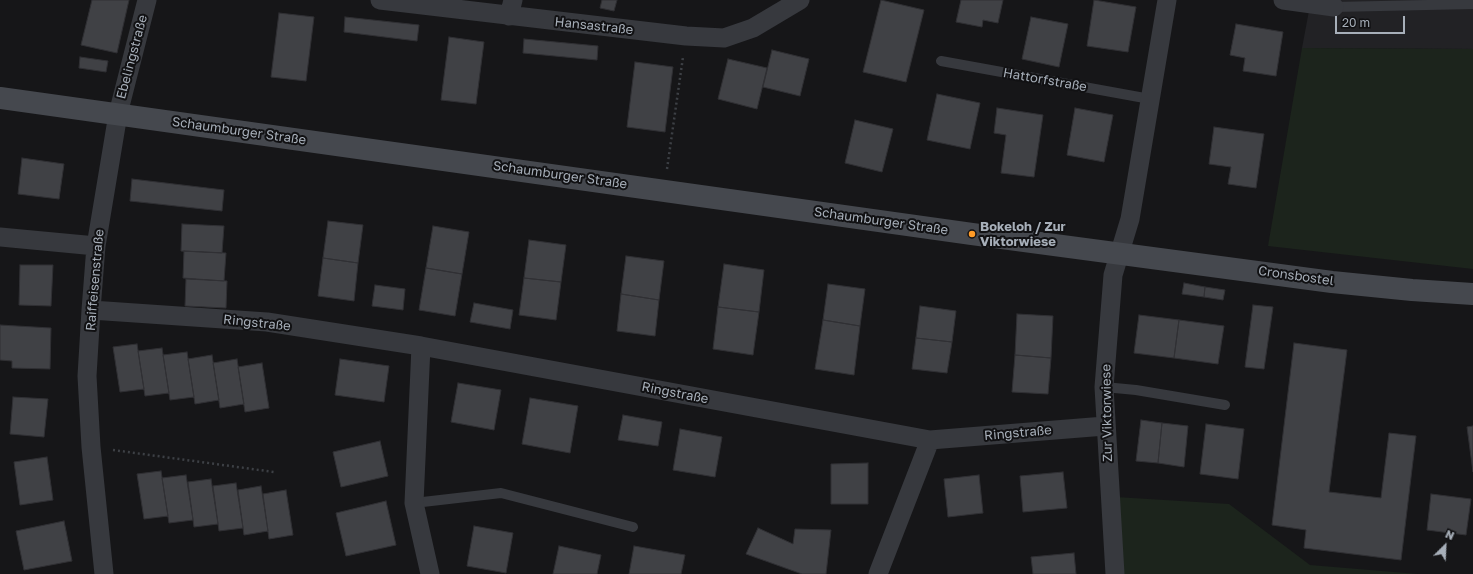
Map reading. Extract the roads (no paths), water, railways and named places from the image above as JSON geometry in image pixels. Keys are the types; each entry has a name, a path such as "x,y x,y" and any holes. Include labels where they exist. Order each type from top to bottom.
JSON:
{"street":[{"name":"Ebelingstraße","path":"118,114 147,0"},
{"name":"Hansastraße","path":"380,0 511,8 686,36 724,38 753,28 800,0"},
{"path":"1120,253 1130,219 1167,0"},
{"path":"1283,0 1334,7"},
{"name":"Schaumburger Straße","path":"0,98 665,189 964,233 1120,253"},
{"name":"Raiffeisenstraße","path":"104,574 91,447 87,376 96,246 118,114"},
{"path":"0,237 96,246"},
{"name":"Cronsbostel","path":"1120,253 1332,282 1473,294"},
{"name":"Zur Viktorwiese","path":"1115,574 1105,426 1104,387 1113,275 1120,253"},
{"name":"Ringstraße","path":"91,310 267,322 421,346 930,440 1105,426"},
{"path":"421,346 414,503 430,574"},
{"path":"878,574 930,440"}],"lane":[{"path":"1334,7 1473,4"},
{"name":"Hattorfstraße","path":"941,61 1150,99"},
{"path":"1104,387 1136,390 1225,405"},
{"path":"414,503 502,493 633,527"}],"place":[{"name":"Bokeloh / Zur Viktorwiese","path":"972,234"}]}
